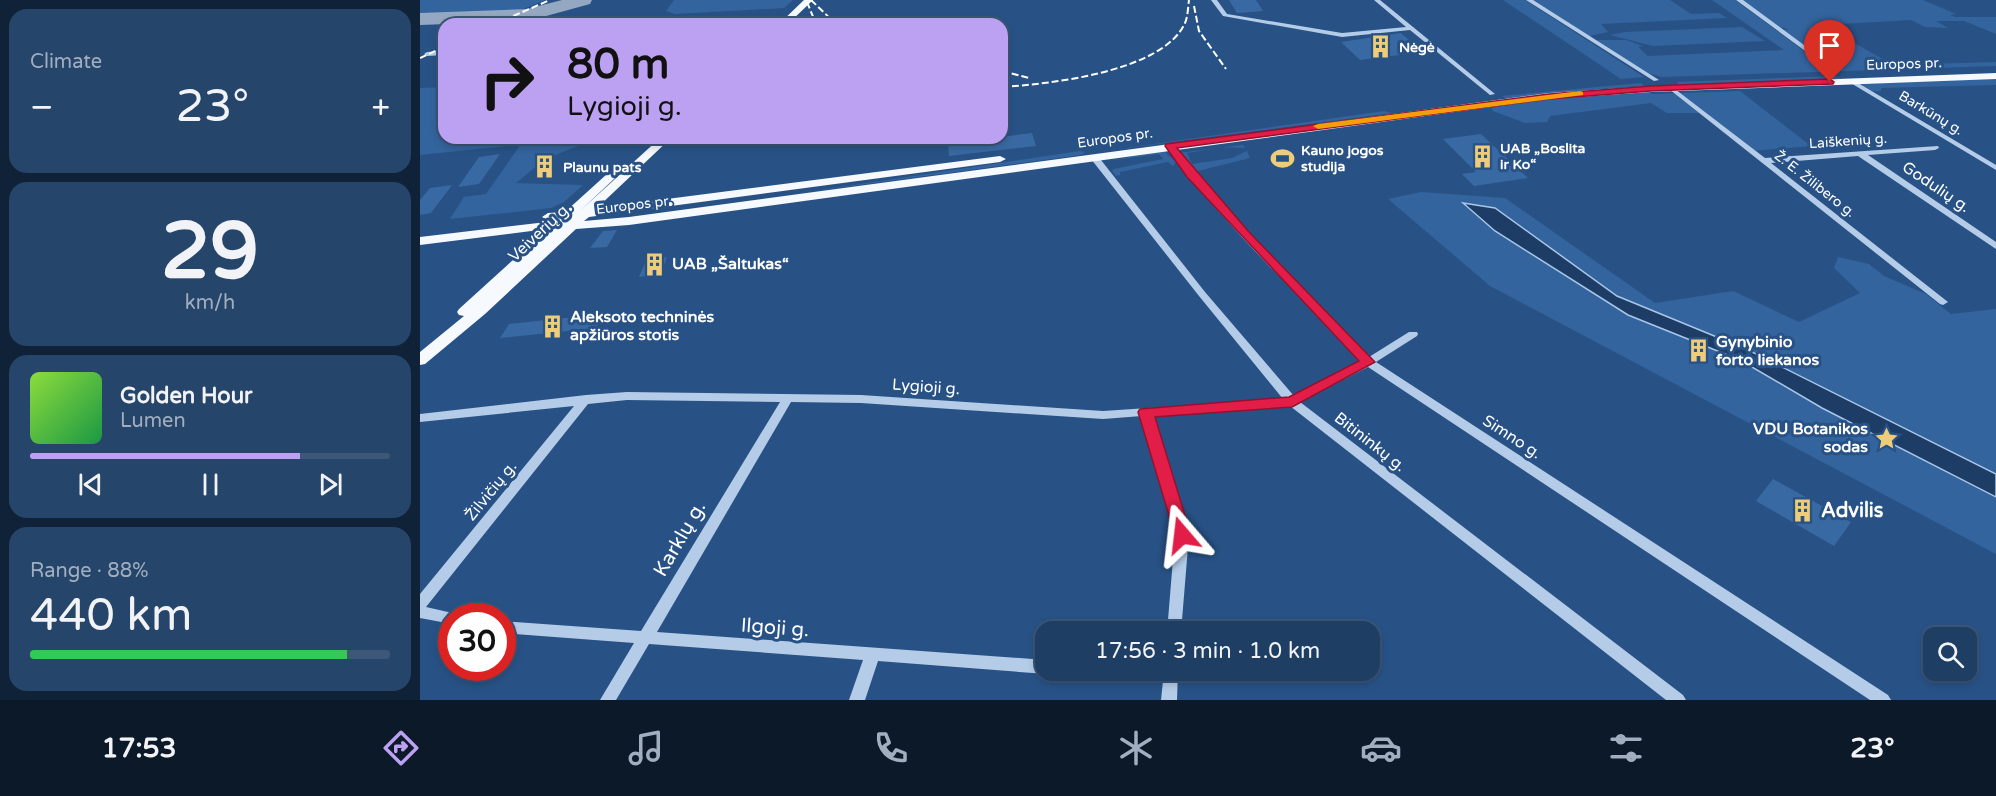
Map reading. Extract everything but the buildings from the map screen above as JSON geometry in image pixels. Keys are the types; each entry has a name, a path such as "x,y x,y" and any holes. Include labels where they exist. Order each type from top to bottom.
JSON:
{"main road":[{"path":"790,18 809,0"},
{"name":"Europos pr.","path":"420,233 572,220 605,224 1107,145 1401,111 1588,93 1851,81 1958,74 1996,68"},
{"path":"1840,74 1851,81"},
{"name":"Europos pr.","path":"587,213 779,195 1094,157 1401,111 1492,94 1658,80 1840,74 1996,76"},
{"path":"1658,80 1671,88"},
{"path":"1492,94 1502,102"},
{"name":"Veiverių g.","path":"420,360 480,312 647,144"},
{"name":"Veiverių g.","path":"572,220 587,213 660,144"},
{"path":"1094,157 1094,152 1107,145"},
{"name":"Europos pr.","path":"420,241 558,225 572,220"},
{"name":"Veiverių g.","path":"435,347 463,313 558,225"}],"street":[{"path":"1214,0 1225,15 1342,34 1413,28"},
{"path":"1377,0 1492,94"},
{"path":"1529,0 1658,80"},
{"path":"1739,0 1826,63"},
{"path":"427,54 438,53"},
{"name":"Barkūnų g.","path":"1851,81 1996,168"},
{"name":"Ž. E. Žilibero g.","path":"1671,88 1943,302"},
{"name":"Simno g.","path":"1170,146 1191,174 1245,234 1368,362 1883,700"},
{"name":"Laiškenių g.","path":"1763,161 1935,148"},
{"name":"Godulių g.","path":"1860,153 1996,246"},
{"name":"Bitininkų g.","path":"1094,157 1202,294 1292,402 1678,700"},
{"name":"Lygioji g.","path":"420,418 627,396 787,400 861,399 1103,415 1292,402 1368,362 1413,334"},
{"name":"Žilvičių g.","path":"420,604 586,399"},
{"name":"Karklų g.","path":"608,700 787,400"},
{"path":"1146,412 1182,535 1175,621"},
{"path":"420,612 438,615"},
{"name":"Ilgoji g.","path":"516,628 1035,666"},
{"path":"857,700 872,656"},
{"path":"1169,700 1170,681"}],"shaded area":[{"path":"420,0 545,0 513,13 420,17"},
{"path":"674,0 793,0 784,8 675,14 666,11"},
{"path":"1503,0 1525,0 1644,77 1621,79"},
{"path":"1532,0 1670,0 1691,14 1719,13 1727,18 1601,24 1608,32 1589,36"},
{"path":"1712,0 1735,0 1822,64 1836,63 1829,57 1820,57 1783,30 1789,29 1779,27 1741,0 1923,0 1956,14 1950,15 1955,17 1996,17 1996,34 1964,21 1936,21 1948,28 1925,27 1911,20 1823,25 1893,65 1996,62 1996,66 1662,77 1648,73 1593,40 1626,40 1643,46 1638,47 1648,56 1784,50"},
{"path":"1742,27 1765,41 1653,46 1610,35 1625,32"},
{"path":"1835,76 1841,79 1681,85 1676,82"},
{"path":"1996,78 1996,85 1881,88 1881,91 1868,90 1862,84"},
{"path":"1641,83 1645,87 1509,99 1501,96"},
{"path":"438,87 438,144 584,144 545,159 516,183 583,185 564,202 551,208 450,219 464,197 486,194 519,147 518,145 420,155 420,88"},
{"path":"1649,91 1652,94 1740,91 1811,146 1751,151 1703,113 1667,113 1651,103 1550,116 1547,122 1525,123 1493,111 1491,108 1538,100"},
{"path":"1384,111 1392,113 1105,151"},
{"path":"1243,145 1245,148 1226,147"},
{"path":"1219,148 1187,153 1192,164 1232,158 1247,151 1250,158 1194,172 1178,153"},
{"path":"1164,151 1176,162 1173,166 1168,162 1120,172 1120,175 1116,176 1112,171 1114,169 1163,159 1159,154 1106,161"},
{"path":"1085,152 1081,155 793,194"},
{"name":"VDU Botanikos sodas","path":"1421,192 1505,198 1655,303 1733,291 1799,322 1860,293 1834,268 1838,257 1869,264 1884,276 1926,294 1951,314 1996,309 1996,554 1490,286 1388,199"},
{"path":"1463,203 1495,208 1617,296 1746,349 1996,474 1996,497 1822,408 1740,360 1628,315 1495,231"}],"taxiway":[{"path":"447,18 528,15 583,0"},
{"path":"420,19 438,18"}],"railway":[{"path":"509,18 550,0"},
{"path":"811,0 830,18"},
{"path":"1008,86 1047,83 1103,72 1130,64 1154,53 1173,40 1185,23 1189,0"},
{"path":"807,2 814,18"},
{"path":"1194,6 1199,31 1226,69"},
{"path":"420,58 438,50"},
{"path":"1008,73 1029,78"}],"slow traffic":[{"path":"1318,126 1580,93"}],"place":[{"name":"Nėgė","path":"1381,47"},
{"name":"UAB „Boslita ir Ko“","path":"1482,156"},
{"name":"Kauno jogos studija","path":"1283,158"},
{"name":"Plaunu pats","path":"545,167"},
{"name":"UAB „Šaltukas“","path":"654,264"},
{"name":"Aleksoto techninės apžiūros stotis","path":"552,326"},
{"name":"Gynybinio forto liekanos","path":"1698,351"},
{"name":"VDU Botanikos sodas","path":"1886,438"},
{"name":"Advilis","path":"1803,511"}],"route":[{"path":"1182,535 1146,412 1292,402 1368,362 1245,234 1191,174 1170,146 1549,96 1608,91 1830,82"}]}
